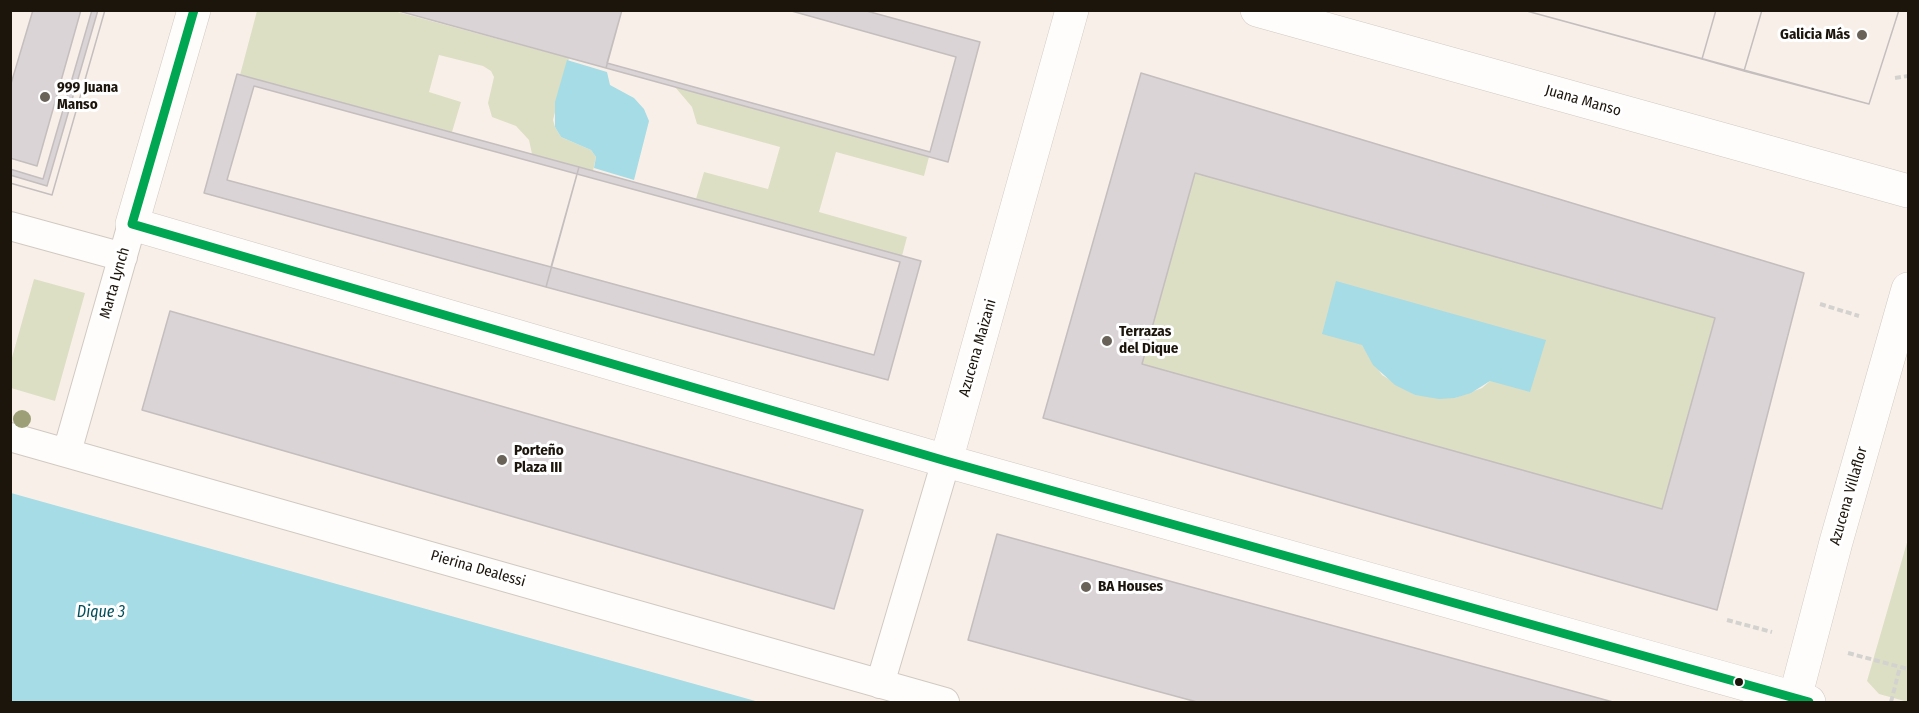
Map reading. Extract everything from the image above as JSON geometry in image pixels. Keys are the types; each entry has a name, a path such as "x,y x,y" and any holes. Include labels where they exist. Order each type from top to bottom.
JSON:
{"street":[{"name":"Marta Lynch","path":"67,452 194,10"},
{"name":"Azucena Maizani","path":"880,684 946,461 1072,10"},
{"name":"Juana Manso","path":"1257,10 1908,191"},
{"path":"132,225 946,461 1799,701"},
{"path":"10,226 123,257"},
{"name":"Azucena Villaflor","path":"1799,701 1908,290"},
{"name":"Pierina Dealessi","path":"10,437 945,702"}],"path":[{"path":"1895,78 1908,76"},
{"path":"1891,702 1900,667"}],"green space":[{"path":"257,11 394,11 569,58 553,120 561,137 591,150 596,157 593,171 532,154 529,140 516,126 492,117 488,103 494,77 491,71 483,66 439,55 429,92 461,102 452,132 240,75"},
{"path":"675,87 929,157 924,176 836,152 819,212 907,237 902,256 696,199 704,172 768,189 780,147 697,124 692,107"},
{"path":"1195,173 1715,318 1662,509 1142,364","holes":["1362,345 1490,381 1482,388 1455,398 1415,395 1382,375"]},
{"path":"34,279 85,293 55,401 11,388 11,361"},
{"path":"1908,539 1908,702 1879,694 1867,681"}],"water":[{"path":"567,60 607,72 610,85 634,98 644,109 649,121 634,180 594,168 596,157 591,150 561,137 555,127 555,102"},
{"path":"1336,281 1546,340 1530,392 1490,381 1471,393 1455,398 1439,399 1415,395 1395,385 1373,365 1362,345 1322,334"},
{"name":"Dique 3","path":"11,493 759,702 11,702"}],"building":[{"name":"999 Juana Manso","path":"10,10 105,10 52,195 10,183"},
{"name":"999 Juana Manso","path":"10,10 92,10 43,179 10,169"},
{"name":"999 Juana Manso","path":"10,10 98,10 47,186 10,175"},
{"name":"999 Juana Manso","path":"10,10 81,10 37,166 10,158"},
{"name":"999 Juana Manso","path":"10,10 105,10 52,195 10,183"},
{"path":"10,10 33,10 10,87"},
{"path":"395,10 622,10 606,68"},
{"path":"622,10 863,10 980,42 948,162 606,68"},
{"path":"622,10 788,10 956,57 930,152 607,63"},
{"path":"1523,10 1899,10 1869,104"},
{"path":"1523,10 1716,10 1702,59"},
{"path":"1716,10 1762,10 1744,71 1702,59"},
{"path":"1762,10 1899,10 1869,104 1744,71"},
{"name":"Terrazas del Dique","path":"1141,73 1804,273 1717,610 1043,418","holes":["1195,173 1715,318 1662,509 1142,364"]},
{"path":"237,74 579,167 546,287 204,193"},
{"path":"254,86 577,174 551,267 227,180"},
{"path":"579,167 921,261 888,380 546,287"},
{"path":"577,174 900,262 874,355 551,267"},
{"name":"Porteño Plaza III","path":"170,311 863,510 834,609 142,410"},
{"name":"BA Houses","path":"997,534 1613,702 1197,702 968,640"}],"transit line":[{"path":"194,10 132,224 946,461 1809,702"}],"place":[{"name":"Galicia Más","path":"1862,35"},
{"name":"999 Juana Manso","path":"45,97"},
{"name":"Terrazas del Dique","path":"1107,341"},
{"name":"Porteño Plaza III","path":"502,460"},
{"name":"BA Houses","path":"1086,587"}]}
